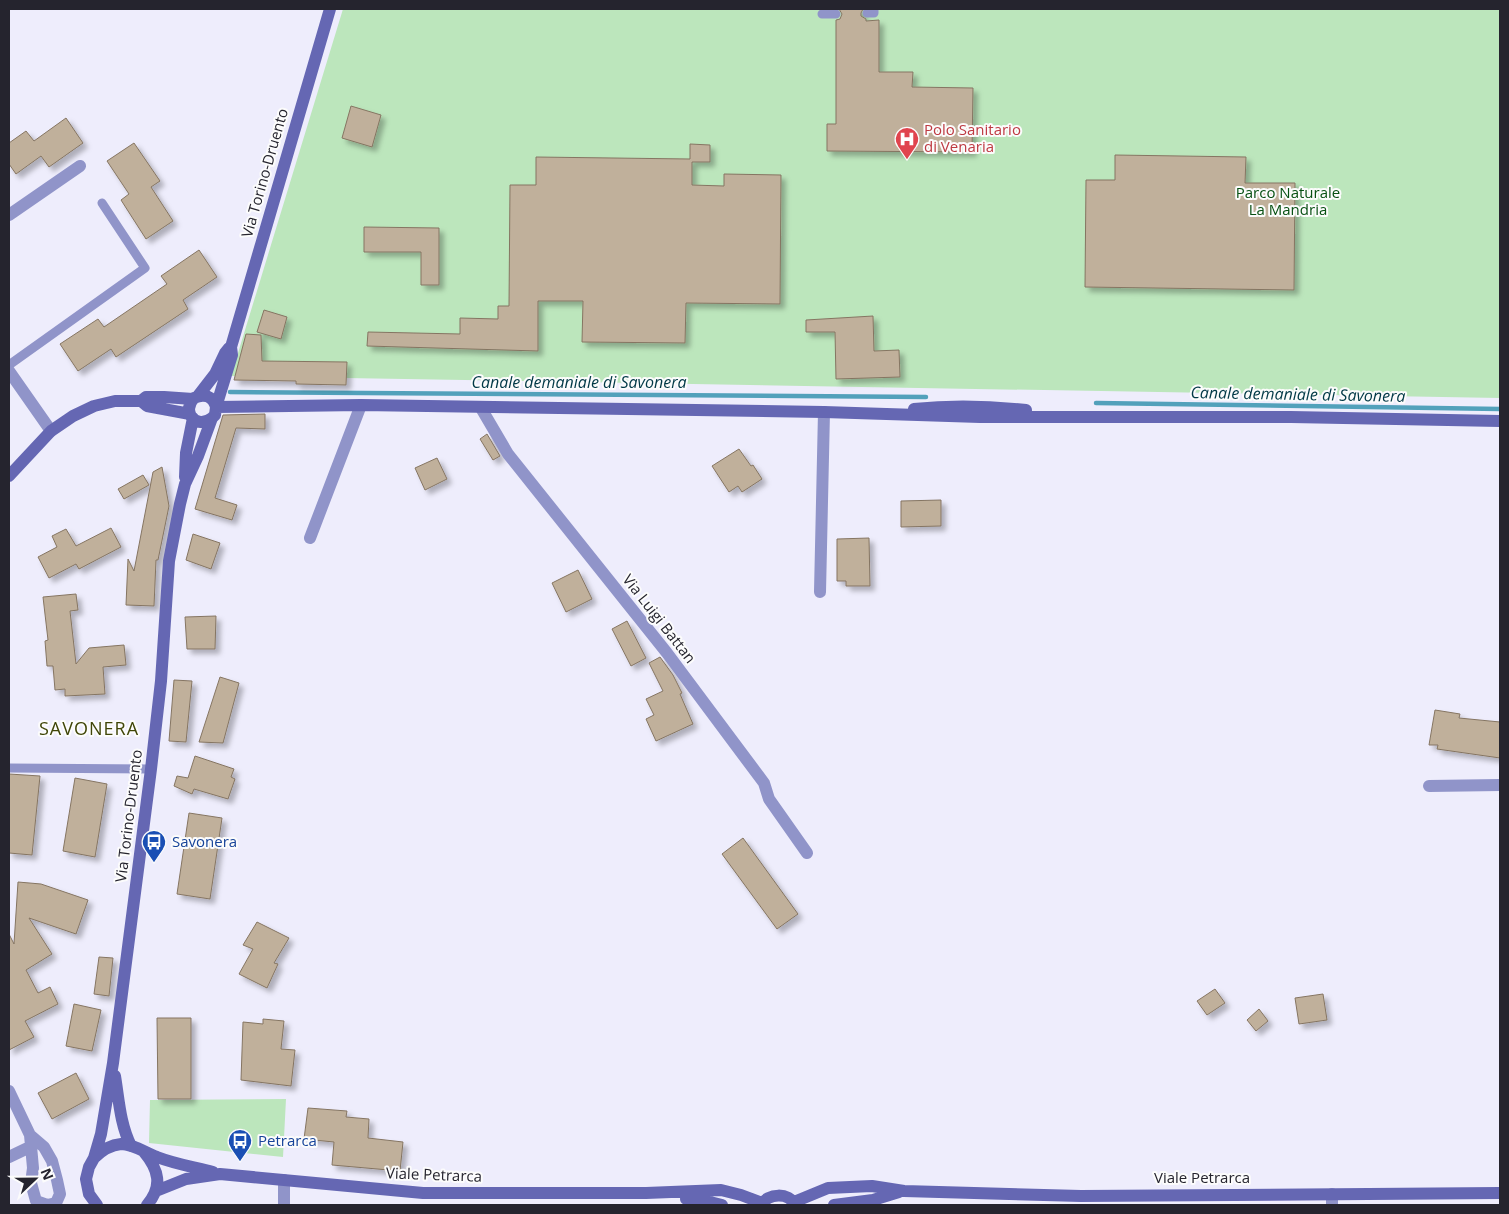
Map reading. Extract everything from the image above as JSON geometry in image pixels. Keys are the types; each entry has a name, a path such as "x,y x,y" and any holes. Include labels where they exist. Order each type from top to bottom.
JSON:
{"street":[{"name":"Via Torino-Druento","path":"97,1205 89,1194 86,1179 101,1134 113,1064 152,769 161,682 169,561 180,504 185,484 198,456 232,356 231,347 330,9"},
{"path":"9,215 80,166"},
{"name":"Via Torino-Druento","path":"196,397 216,374 225,353 231,347"},
{"path":"9,371 51,431"},
{"path":"9,476 51,431 73,416 94,406 116,401 141,401 146,397 208,396 215,402 214,412 204,422 200,422 191,416 147,406 141,401"},
{"path":"191,416 189,405 196,397"},
{"path":"214,412 366,405 824,412 967,417 980,410"},
{"path":"310,538 366,405"},
{"path":"866,413 942,406 980,410 999,407 1096,417 1291,417 1500,421"},
{"name":"Via Luigi Battan","path":"481,408 508,454 667,654 764,783 769,799 807,853"},
{"path":"820,592 824,412"},
{"name":"Via Torino-Druento","path":"185,484 186,453 191,416"},
{"path":"1429,786 1500,785"},
{"name":"Via Torino-Druento","path":"113,1064 125,1133 153,1163 158,1176 156,1191"},
{"path":"9,1091 31,1141 9,1157"},
{"path":"94,1158 110,1146 122,1144 137,1148"},
{"name":"Viale Petrarca","path":"137,1148 170,1161 220,1174 423,1193 646,1193 721,1190 741,1195 761,1204"},
{"name":"Viale Petrarca","path":"156,1191 186,1179 220,1174"},
{"path":"284,1180 284,1205"},
{"name":"Viale Petrarca","path":"794,1204 828,1188 872,1186 904,1191 1081,1200 1332,1199 1500,1192"},
{"path":"147,1205 156,1191"},
{"name":"Viale Petrarca","path":"835,1205 873,1200 904,1191"},
{"name":"Viale Petrarca","path":"646,1193 719,1205"},
{"path":"761,1204 771,1197 779,1196 786,1197 794,1204"}],"lane":[{"path":"822,14 836,14"},
{"path":"9,365 145,268 102,203"},
{"path":"9,768 152,769"}],"green space":[{"name":"Parco Naturale La Mandria","path":"343,9 1500,9 1500,398 231,376"},
{"path":"286,1099 283,1157 149,1143 150,1100"}],"building":[{"path":"839,9 863,9 861,16 866,21 879,20 879,72 913,72 912,87 973,88 972,152 827,151 827,124 836,124 836,20 840,19 842,14"},
{"path":"351,106 381,115 372,147 342,138"},
{"path":"66,118 83,143 49,167 41,156 16,174 9,164 9,143 26,131 34,141"},
{"path":"134,143 160,181 151,187 173,221 146,239 121,200 129,194 107,161"},
{"path":"690,144 710,145 710,162 692,162 692,185 724,186 724,174 781,175 780,304 686,303 685,343 582,342 583,301 538,301 538,351 367,346 368,332 460,334 460,318 498,319 498,306 509,306 510,185 536,185 536,157 690,159"},
{"path":"1115,155 1246,157 1245,183 1295,183 1294,290 1085,287 1086,180 1115,180"},
{"path":"364,227 439,228 439,285 421,285 421,252 364,252"},
{"path":"199,250 217,277 183,300 188,309 116,357 111,349 78,371 60,344 98,319 104,327 167,284 161,276"},
{"path":"264,310 287,317 281,339 257,332"},
{"path":"873,316 874,351 899,350 900,377 836,379 835,332 806,332 806,320"},
{"path":"246,334 261,335 262,361 347,362 346,385 296,384 296,381 234,380"},
{"path":"265,414 265,429 236,428 215,498 237,505 232,520 195,509 223,415"},
{"path":"487,434 500,456 493,460 480,439"},
{"path":"739,449 762,479 742,492 738,486 729,492 712,466"},
{"path":"437,458 447,479 425,490 415,468"},
{"path":"162,467 169,506 158,560 156,560 154,606 126,605 128,559 134,571 153,472"},
{"path":"143,475 149,485 124,499 118,489"},
{"path":"941,500 941,526 901,527 901,501"},
{"path":"111,528 121,547 79,569 76,564 49,578 38,557 57,547 52,536 66,529 76,546"},
{"path":"193,534 220,543 211,569 186,560"},
{"path":"869,538 870,586 846,586 846,581 837,581 837,539"},
{"path":"578,570 592,599 566,612 552,583"},
{"path":"76,594 78,610 70,611 76,664 89,648 124,645 126,665 103,667 105,694 65,696 65,689 55,690 53,666 47,666 45,641 48,640 43,597"},
{"path":"216,616 215,649 187,649 185,617"},
{"path":"627,621 646,658 631,666 612,629"},
{"path":"660,657 673,675 682,693 680,694 693,724 656,741 646,719 654,715 646,699 663,691 649,663"},
{"path":"220,677 239,683 223,743 199,742"},
{"path":"174,680 192,681 186,742 169,741"},
{"path":"1435,710 1460,714 1459,718 1500,722 1500,758 1437,749 1438,745 1429,745"},
{"path":"195,756 234,769 231,777 235,779 228,799 194,789 192,794 174,786 177,776 188,778"},
{"path":"9,774 40,776 32,855 9,853"},
{"path":"75,778 107,784 95,857 63,851"},
{"path":"189,813 222,818 210,899 177,894"},
{"path":"743,838 798,914 777,929 722,854"},
{"path":"18,882 41,884 88,900 76,934 29,918 52,954 26,970 38,993 50,987 58,1004 25,1021 34,1037 9,1050 9,934 14,944"},
{"path":"257,922 289,938 274,963 278,964 267,988 239,974 253,949 243,945"},
{"path":"99,957 113,958 109,996 94,994"},
{"path":"1215,989 1225,1003 1207,1015 1197,1001"},
{"path":"1323,994 1327,1020 1299,1024 1295,998"},
{"path":"74,1004 101,1010 92,1051 66,1046"},
{"path":"1259,1009 1268,1021 1256,1031 1247,1020"},
{"path":"157,1018 191,1018 191,1099 158,1099"},
{"path":"263,1019 284,1021 281,1049 295,1050 291,1086 241,1080 243,1022 263,1024"},
{"path":"76,1073 89,1099 52,1119 38,1093"},
{"path":"308,1108 347,1111 346,1117 369,1119 368,1138 403,1142 400,1171 332,1165 334,1142 304,1139"}],"waterway":[{"name":"Canale demaniale di Savonera","path":"230,392 926,397"},
{"name":"Canale demaniale di Savonera","path":"1096,403 1500,409"}],"place":[{"name":"Polo Sanitario di Venaria","path":"907,160"},
{"name":"Savonera","path":"154,863"},
{"name":"Petrarca","path":"240,1162"}],"district":[{"name":"SAVONERA","path":"89,729"}]}
